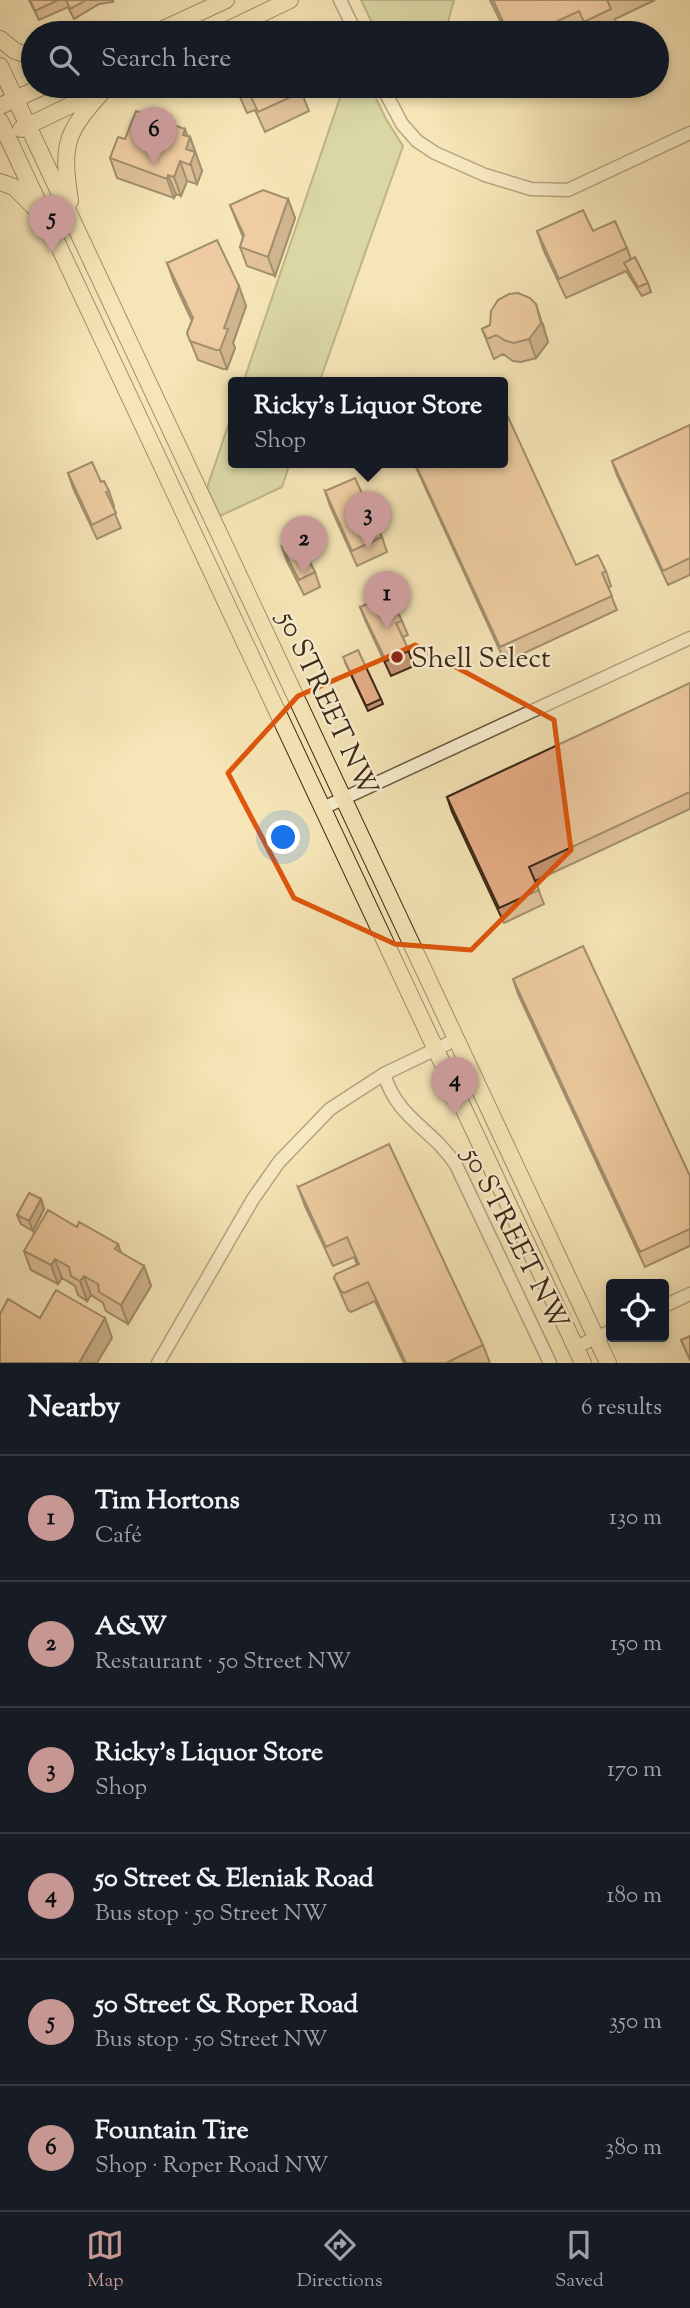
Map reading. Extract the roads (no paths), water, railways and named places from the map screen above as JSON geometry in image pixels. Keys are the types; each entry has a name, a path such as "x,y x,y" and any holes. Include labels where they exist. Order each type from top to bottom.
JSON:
{"main road":[{"path":"181,21 226,0"},
{"path":"246,21 290,0"},
{"path":"0,39 21,53"},
{"name":"50 STREET NW","path":"0,66 457,1039 604,1334 608,1363"},
{"path":"0,106 21,97"},
{"path":"2,132 28,126 85,98"},
{"path":"73,220 66,171 69,137 76,122 98,98"},
{"name":"50 STREET NW","path":"2,132 51,227 583,1363"},
{"path":"0,182 14,187 28,199 51,227"}],"street":[{"path":"340,0 350,21"},
{"path":"388,98 402,124 417,141 435,153 515,186 554,191 568,190 690,133"},
{"path":"323,808 690,638"},
{"path":"158,1363 254,1199 279,1162 330,1109 384,1074 457,1039"},
{"name":"50 STREET NW","path":"384,1074 389,1091 399,1107 448,1153 456,1166 550,1363"},
{"path":"669,1304 690,1294"},
{"path":"576,1347 604,1334"}],"place":[{"name":"Fountain Tire","path":"154,165"},
{"name":"50 Street & Roper Road","path":"52,253"},
{"name":"Ricky's Liquor Store","path":"368,549"},
{"name":"A&W","path":"304,574"},
{"name":"Tim Hortons","path":"387,629"},
{"name":"Shell Select","path":"397,657"},
{"name":"50 Street & Eleniak Road","path":"455,1115"}]}
